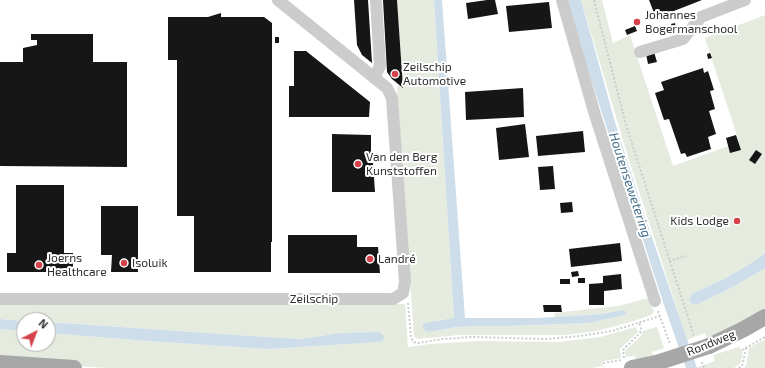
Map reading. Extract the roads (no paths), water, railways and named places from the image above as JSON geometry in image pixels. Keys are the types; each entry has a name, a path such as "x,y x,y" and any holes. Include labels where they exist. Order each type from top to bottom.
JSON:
{"main road":[{"name":"Rondweg","path":"707,353 765,317"},
{"name":"Rondweg","path":"629,362 658,366 707,353 750,336 765,326"},
{"path":"0,363 74,368"}],"street":[{"path":"278,0 374,78 380,66 376,0"},
{"path":"562,0 595,115 655,302"},
{"path":"640,52 683,38 701,17 745,0"},
{"name":"Zeilschip","path":"0,299 393,299 403,293 405,282 392,98 387,88 374,78"}],"water":[{"path":"434,0 442,0 465,318 537,318 603,314 623,310 626,312 625,315 589,323 457,327 428,332 423,329 423,325 425,323 454,318"},
{"name":"Houtensewetering","path":"568,0 581,0 615,122 648,226 697,368 686,368 663,302 588,70"},
{"path":"765,253 765,268 733,287 696,305 691,303 689,299 693,293 724,279 750,264"},
{"path":"0,319 16,320 16,330 0,329"},
{"path":"56,323 301,339 340,333 379,332 384,336 383,341 380,342 269,349 56,334"}],"place":[{"name":"Johannes Bogermanschool","path":"637,22"},
{"name":"Zeilschip Automotive","path":"395,74"},
{"name":"Van den Berg Kunststoffen","path":"358,164"},
{"name":"Kids Lodge","path":"737,221"},
{"name":"Landré","path":"370,259"},
{"name":"Isoluik","path":"124,263"},
{"name":"Joerns Healthcare","path":"39,265"}]}
